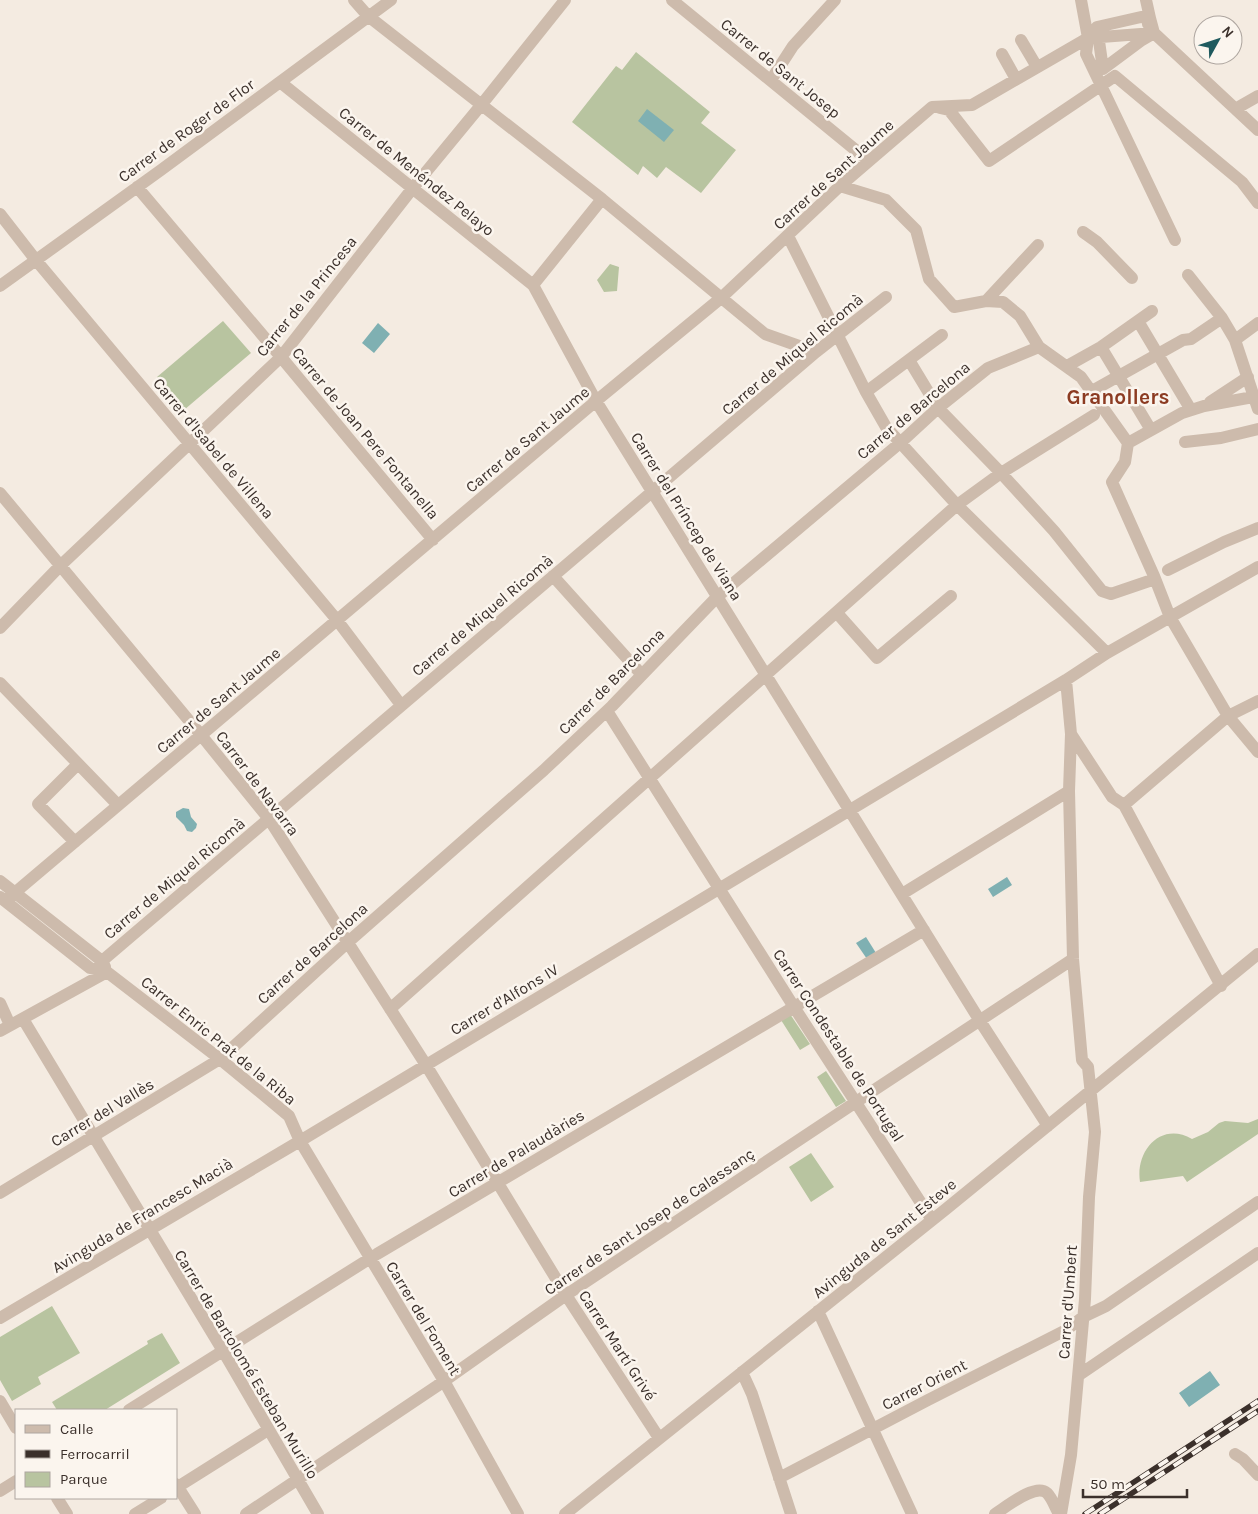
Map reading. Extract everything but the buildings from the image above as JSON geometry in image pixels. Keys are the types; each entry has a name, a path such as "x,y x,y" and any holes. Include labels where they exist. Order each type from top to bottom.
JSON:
{"street":[{"path":"354,0 368,16 602,199 765,334 816,352"},
{"name":"Carrer de Roger de Flor","path":"0,286 391,0"},
{"name":"Carrer de la Princesa","path":"0,628 60,566 281,356 412,189 565,0"},
{"name":"Carrer de Sant Josep","path":"672,0 869,161"},
{"path":"771,80 793,46 835,0"},
{"path":"1081,0 1103,69 1149,34 1150,18 1146,0"},
{"path":"1150,18 1141,17 1097,27 1086,54 1175,240"},
{"path":"932,107 972,105 1037,67 1093,38 1149,34 1236,108 1258,130"},
{"path":"1021,40 1037,67"},
{"path":"1002,54 1016,79"},
{"path":"932,107 949,110 988,161 1115,76 1242,182 1258,203"},
{"name":"Carrer de Menéndez Pelayo","path":"280,82 533,285"},
{"path":"1236,108 1258,96"},
{"name":"Carrer de Sant Jaume","path":"7,897 75,842 596,401 721,298 840,186 932,107"},
{"path":"840,186 886,200 916,230 929,279 954,307 986,301 1003,302 1020,316 1039,347 1082,377 1128,443 1125,462 1112,482 1159,575 1170,617 1228,716 1258,752"},
{"name":"Carrer de Joan Pere Fontanella","path":"137,187 281,356 433,540"},
{"path":"533,285 602,199"},
{"name":"Carrer d'Isabel de Villena","path":"0,214 35,259 337,620 401,705"},
{"path":"1083,232 1097,242 1132,278"},
{"path":"788,236 866,392 886,427 957,505 1107,653"},
{"path":"986,301 1038,245"},
{"path":"1128,443 1182,413 1191,410 1204,406 1256,403 1235,340 1222,318 1188,275"},
{"name":"Carrer del Príncep de Viana","path":"533,285 596,401 652,493 980,1021 1048,1126"},
{"name":"Carrer de Miquel Ricomà","path":"5,1028 23,1019 105,966 269,819 401,705 837,334 886,297"},
{"path":"1062,363 1101,347 1144,317 1158,354 1191,410"},
{"path":"1092,391 1183,340 1191,339 1222,318"},
{"path":"1235,340 1258,323"},
{"path":"866,392 942,335"},
{"name":"Carrer de Barcelona","path":"220,1059 347,943 537,776 607,711 717,596 900,443 994,361 1039,347"},
{"path":"1101,347 1152,430"},
{"path":"909,360 938,408 1054,531 1106,594 1120,592 1159,575 1224,542 1258,528"},
{"path":"1204,406 1248,377"},
{"path":"390,1009 957,505 1001,473 1094,415"},
{"path":"1184,442 1221,438 1258,429"},
{"name":"Carrer de Navarra","path":"0,493 269,819 426,1065"},
{"name":"Carrer d'Alfons IV","path":"300,1141 1066,680 1107,653 1258,567"},
{"path":"553,576 642,675"},
{"path":"837,613 877,658 951,596"},
{"name":"Carrer d'Umbert","path":"1060,1514 1057,1499 1071,1456 1079,1374 1085,1299 1089,1197 1095,1132 1088,1067 1082,1060 1074,959 1069,791 1071,734 1066,680"},
{"path":"0,683 118,805"},
{"path":"1124,805 1228,716 1258,701"},
{"name":"Carrer Condestable de Portugal","path":"607,711 722,886 794,1007 932,1220"},
{"path":"1071,734 1112,797 1124,805 1221,986"},
{"path":"1070,759 1085,756"},
{"path":"75,842 38,804 78,764"},
{"path":"902,894 1069,791"},
{"name":"Carrer Enric Prat de la Riba","path":"0,881 7,897 90,968 105,966 289,1116 300,1141"},
{"name":"Carrer de Palaudàries","path":"132,1409 369,1259 924,930"},
{"name":"Avinguda de Sant Esteve","path":"565,1514 932,1220 1258,954"},
{"name":"Carrer de Sant Josep de Calassanç","path":"246,1514 444,1381 566,1295 1074,959"},
{"path":"0,1003 5,1028"},
{"name":"Carrer de Bartolomé Esteban Murillo","path":"23,1019 223,1351 318,1514"},
{"name":"Carrer del Vallès","path":"0,1193 220,1059"},
{"name":"Carrer Martí Grivé","path":"426,1065 566,1295 659,1438"},
{"name":"Avinguda de Francesc Macià","path":"0,1318 300,1141"},
{"name":"Carrer del Foment","path":"300,1141 369,1259 444,1381 518,1514"},
{"name":"Carrer Orient","path":"779,1478 1066,1330 1083,1317 1106,1306 1258,1202"},
{"path":"1079,1374 1258,1253"},
{"path":"818,1311 912,1514"},
{"path":"742,1372 752,1394 791,1514"},
{"path":"0,1400 15,1426"},
{"path":"178,1485 268,1430"},
{"path":"1235,1454 1243,1459 1258,1475"},
{"path":"0,1491 15,1482"},
{"path":"178,1488 195,1514"},
{"path":"995,1514 1033,1491 1044,1491 1057,1499"},
{"path":"58,1499 67,1514"},
{"path":"135,1514 159,1499"}],"green space":[{"path":"636,52 710,112 701,123 736,150 701,193 666,167 657,178 643,166 638,175 572,122 616,66 622,70"},
{"path":"610,264 619,267 617,291 604,292 597,280"},
{"path":"223,321 251,353 184,410 157,377"},
{"path":"790,1014 810,1044 800,1050 781,1020"},
{"path":"826,1071 846,1101 836,1107 817,1077"},
{"path":"1258,1119 1258,1134 1187,1182 1183,1176 1140,1182 1142,1160 1146,1150 1152,1142 1161,1137 1170,1134 1181,1134 1192,1139 1208,1132 1219,1123 1225,1121 1248,1123"},
{"path":"811,1153 834,1187 811,1202 789,1167"},
{"path":"52,1306 80,1353 38,1377 41,1384 12,1401 0,1380 0,1337"},
{"path":"162,1333 180,1363 107,1409 56,1409 52,1402 148,1344 147,1341"}],"water":[{"path":"647,109 674,130 664,142 638,121"},
{"path":"378,323 390,334 374,353 362,343"},
{"path":"183,808 189,809 191,817 197,824 192,832 187,831 176,817 176,812"},
{"path":"1007,877 1012,885 993,897 988,889"},
{"path":"866,937 876,953 867,959 856,943"},
{"path":"1210,1371 1220,1385 1189,1407 1179,1393"}],"railway":[{"path":"1085,1514 1258,1401"},
{"path":"1100,1514 1258,1411"}],"district":[{"name":"Granollers","path":"1118,397"}]}
